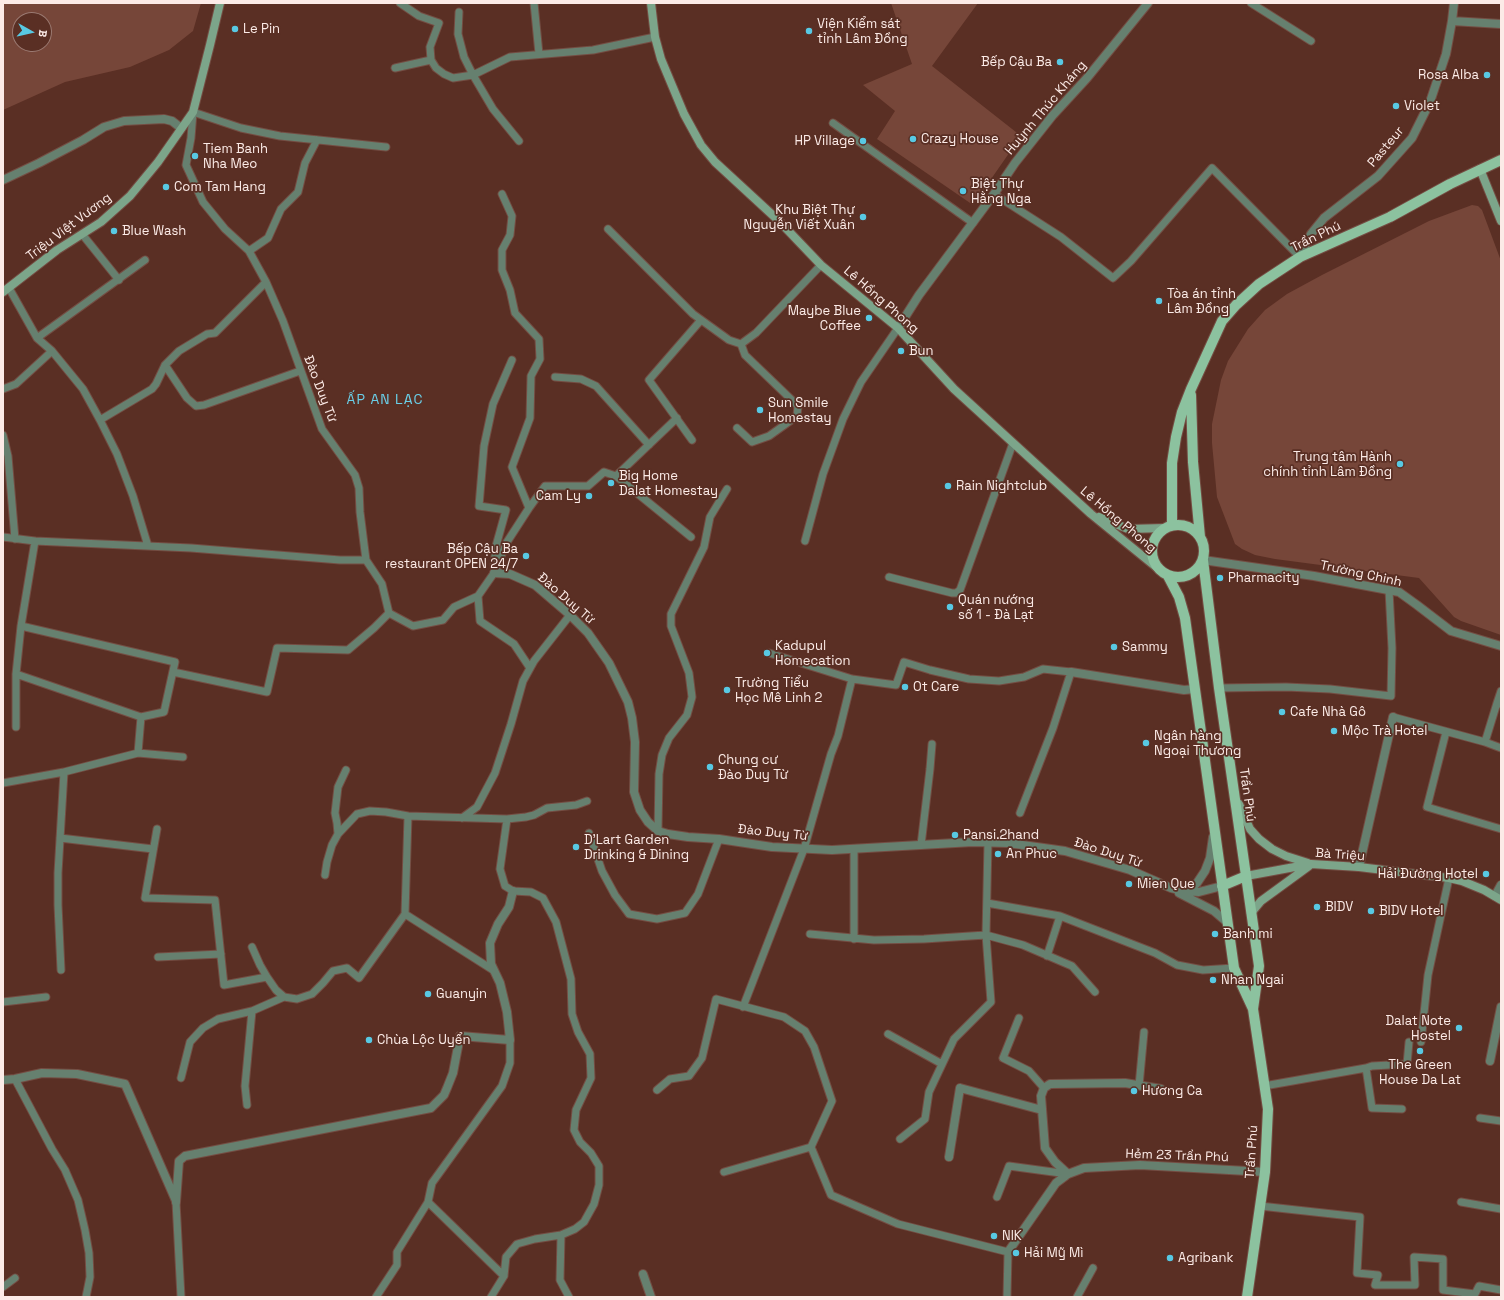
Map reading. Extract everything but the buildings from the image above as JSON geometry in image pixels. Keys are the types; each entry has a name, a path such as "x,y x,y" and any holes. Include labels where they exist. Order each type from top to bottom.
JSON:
{"main road":[{"name":"Trần Phú","path":"1168,527 1172,463 1182,412 1222,321 1236,305 1259,284 1300,257 1390,217 1450,184 1501,160"},
{"name":"Trần Phú","path":"1191,389 1193,462 1200,537"},
{"path":"1180,525 1188,526 1200,537 1204,544 1205,552 1199,568 1192,573 1177,577 1165,574 1156,565 1152,549 1154,541 1158,534 1168,527 1180,525"},
{"name":"Trần Phú","path":"1203,560 1233,790 1259,966 1253,1009 1268,1109 1264,1172 1247,1297"},
{"name":"Trần Phú","path":"1165,574 1179,597 1185,618 1234,968 1253,1009"},
{"path":"1222,886 1246,876"}],"street":[{"name":"Triệu Việt Vương","path":"6,290 57,250 101,222 130,196 158,162 193,112 220,3"},
{"name":"Lê Hồng Phong","path":"651,3 655,37 661,59 684,114 701,145 714,162 779,221 821,265 898,328 954,389 1013,443 1091,514 1165,574"},
{"name":"Huỳnh Thúc Kháng","path":"898,328 1015,163 1053,115 1087,78 1148,3"},
{"name":"Pasteur","path":"1300,257 1311,234 1324,218 1378,176 1412,138 1430,102 1446,54 1454,3"},
{"path":"1452,21 1501,24"},
{"path":"3,180 45,160 104,127 124,121 164,118 172,121 181,128"},
{"path":"1480,169 1501,221"},
{"path":"1091,514 1128,529 1168,527"},
{"name":"Trường Chinh","path":"1203,560 1314,576 1389,590 1405,596 1451,631 1501,646"},
{"name":"Đào Duy Từ","path":"494,574 510,574 535,585 570,615 588,633 609,663 628,702 632,718 635,742 634,792 640,810 648,822 658,831 688,837 719,839 772,847 832,850 854,850 973,842 1008,843 1065,851 1130,870 1171,888 1188,892 1199,892 1222,886"},
{"path":"1071,672 1184,690 1195,689"},
{"path":"1359,867 1393,717"},
{"path":"1233,790 1245,820 1250,829 1259,839 1272,850 1311,864"},
{"path":"1188,892 1205,872 1210,858 1214,828"},
{"path":"1251,913 1261,901 1311,864"},
{"name":"Bà Triệu","path":"1246,876 1311,864 1359,867 1449,878 1474,886 1498,898"},
{"path":"1498,898 1501,885"},
{"path":"1171,888 1214,911 1228,923"},
{"path":"176,1202 179,1162 185,1156 431,1108 444,1095 447,1088 453,1073 460,1036 510,1040 507,1012 500,983 491,964 490,943 498,924 510,907 513,891"},
{"path":"1490,1061 1498,1034 1501,1007"},
{"path":"3,1080 15,1079 42,1072 77,1074 125,1084 176,1202"},
{"path":"1068,1174 1055,1162 1045,1148 1041,1096 1044,1088 1050,1084 1125,1084 1161,1089"},
{"path":"949,1157 960,1088 1042,1110"},
{"name":"Hẻm 23 Trần Phú","path":"1008,1252 1056,1183 1068,1174 1084,1168 1140,1164 1264,1172"},
{"path":"643,1274 651,1297"}],"lane":[{"path":"400,3 419,16 438,23 430,47 431,60 436,68 453,78 473,76 510,57 593,50 655,37"},
{"path":"534,3 539,54"},
{"path":"1251,3 1311,41"},
{"path":"459,12 458,34 464,57 473,76 493,109 519,141"},
{"path":"394,68 431,60"},
{"path":"193,112 241,128 280,136 386,147"},
{"name":"Đào Duy Từ","path":"193,112 191,138 186,165 203,202 225,229 249,251 266,282 322,429 355,474 359,488 360,512 366,560 382,584 389,613"},
{"path":"832,123 973,223"},
{"path":"249,251 268,238 281,209 298,192 305,163 317,140"},
{"path":"994,194 1060,238 1113,278 1131,261 1212,168 1300,257"},
{"path":"502,194 512,216 510,235 502,250 502,270 510,290 515,313 539,339 540,360 531,376 530,418 512,467 529,508"},
{"path":"608,229 693,314 729,340 741,344"},
{"path":"82,234 119,280"},
{"path":"37,338 145,260"},
{"path":"741,344 756,333 821,265"},
{"path":"100,420 152,389 165,365 179,351 207,334 215,333 266,282"},
{"path":"6,290 37,338 52,351 83,389 117,454 133,496 148,546"},
{"path":"692,440 649,380 701,320"},
{"path":"806,541 823,474 843,419 861,382 898,328"},
{"path":"738,428 752,442 769,436 798,416 798,406 745,355 741,344"},
{"path":"3,389 16,384 52,351"},
{"path":"494,574 496,546 506,510 479,506 484,446 493,404 512,360"},
{"path":"165,365 187,398 196,406 204,406 300,371"},
{"path":"555,377 581,379 596,386 649,445"},
{"path":"616,476 677,418"},
{"path":"3,435 8,456 15,539"},
{"path":"889,577 952,593 956,593 960,590 1013,443"},
{"path":"173,672 267,692 277,648 348,650 389,613 413,626 444,620 454,607 478,596 494,574 508,542 529,508 545,486 588,486 604,472 616,476 691,537"},
{"path":"658,831 659,774 662,755 669,738 687,716 692,697 689,673 671,626 671,614 704,547 710,517 727,489"},
{"path":"3,537 35,541 148,546 340,560 366,560"},
{"path":"16,727 16,674 20,626 35,541"},
{"path":"1219,688 1330,689 1391,696 1392,648 1389,590"},
{"path":"478,596 480,621 514,644 530,668"},
{"path":"462,818 477,806 495,773 523,681 530,668 570,615"},
{"path":"16,674 141,717 164,712 175,662 20,626"},
{"path":"769,653 852,679 896,685 904,662 969,679 999,681 1024,677 1044,669 1071,672 1053,728 1020,813"},
{"path":"744,1006 804,849 831,754 838,736 852,679"},
{"path":"1485,742 1499,704 1501,691"},
{"path":"138,753 141,717"},
{"path":"1393,717 1485,742 1501,748"},
{"path":"1446,732 1427,807 1501,829"},
{"path":"921,845 932,744"},
{"path":"3,783 64,772 138,753 183,757"},
{"path":"338,834 335,813 338,787 346,770"},
{"path":"61,970 58,905 64,772"},
{"path":"325,875 328,856 332,845 338,834 357,814 370,811 408,816 507,819 526,817 534,815 547,808 576,805 587,801"},
{"path":"252,947 267,977 276,990 284,997 297,1000 312,994 333,971 347,968 359,978 368,968 405,914 408,816"},
{"path":"492,1297 504,1276 506,1257 517,1244 535,1239 561,1235 575,1229 584,1222 594,1204 599,1186 599,1166 591,1153 580,1142 574,1130 576,1110 591,1078 590,1054 578,1032 572,1014 571,979 556,922 543,898 531,892 513,891 505,886 500,868 507,819"},
{"path":"157,829 145,898 215,900 224,985 267,977"},
{"path":"588,833 602,871 615,895 629,914 658,919 685,913 698,894 719,839"},
{"path":"60,838 153,849"},
{"path":"900,1139 925,1119 929,1092 954,1039 991,1002 986,935 988,842"},
{"path":"854,850 854,939"},
{"path":"1421,1042 1428,975 1449,878"},
{"path":"987,903 1060,916 1155,953 1177,965 1202,970 1234,968"},
{"path":"405,914 493,970"},
{"path":"1047,956 1060,916"},
{"path":"810,934 854,939 924,939 986,935 1023,945 1072,966 1095,992"},
{"path":"158,957 221,954"},
{"path":"3,1002 46,997"},
{"path":"181,1078 190,1042 203,1028 218,1019 252,1011 284,997"},
{"path":"657,1090 670,1079 689,1076 702,1058 716,999 784,1017 805,1031 814,1047 832,1101 811,1147 831,1195 898,1224 1008,1252 1007,1297"},
{"path":"247,1105 245,1086 252,1011"},
{"path":"1019,1018 1003,1058 1028,1072 1044,1088"},
{"path":"1139,1086 1144,1032"},
{"path":"888,1034 942,1064"},
{"path":"376,1297 397,1265 397,1252 400,1246 428,1202 432,1183 502,1086 510,1063 510,1040"},
{"path":"1264,1086 1372,1066 1407,1064 1409,1042"},
{"path":"1366,1068 1372,1108 1402,1109"},
{"path":"15,1079 52,1149 65,1170 78,1200 89,1253 90,1277 86,1297"},
{"path":"1480,1118 1501,1121"},
{"path":"724,1172 811,1147"},
{"path":"997,1197 1009,1166 1068,1174"},
{"path":"176,1202 181,1297"},
{"path":"428,1202 504,1276"},
{"path":"1461,1202 1501,1210"},
{"path":"1260,1206 1360,1217 1357,1273 1378,1275 1375,1285 1415,1284 1414,1257 1443,1259 1443,1290 1475,1294 1479,1286 1501,1290"},
{"path":"561,1235 560,1280 569,1297"},
{"path":"1077,1297 1093,1268"},
{"path":"3,1287 14,1278"}],"shaded area":[{"path":"3,3 201,3 193,31 169,50 130,67 65,82 3,110"},
{"path":"891,3 978,3 932,66 1021,136 973,205 877,139 895,111 863,85 912,64"},
{"path":"1472,205 1478,206 1482,210 1501,261 1501,635 1461,621 1454,617 1419,578 1275,559 1255,555 1242,549 1235,544 1217,497 1212,443 1212,424 1221,380 1228,361 1248,329 1265,310 1287,294 1322,275 1429,221"}],"place":[{"name":"Le Pin","path":"235,29"},
{"name":"Viện Kiểm sát tỉnh Lâm Đồng","path":"809,31"},
{"name":"Bếp Cậu Ba","path":"1060,62"},
{"name":"Rosa Alba","path":"1487,75"},
{"name":"Violet","path":"1396,106"},
{"name":"Crazy House","path":"913,139"},
{"name":"HP Village","path":"863,141"},
{"name":"Tiem Banh Nha Meo","path":"195,156"},
{"name":"Com Tam Hang","path":"166,187"},
{"name":"Biệt Thự Hằng Nga","path":"963,191"},
{"name":"Khu Biệt Thự Nguyễn Viết Xuân","path":"863,217"},
{"name":"Blue Wash","path":"114,231"},
{"name":"Tòa án tỉnh Lâm Đồng","path":"1159,301"},
{"name":"Maybe Blue Coffee","path":"869,318"},
{"name":"Bun","path":"901,351"},
{"name":"Sun Smile Homestay","path":"760,410"},
{"name":"Trung tâm Hành chính tỉnh Lâm Đồng","path":"1400,464"},
{"name":"Big Home Dalat Homestay","path":"611,483"},
{"name":"Rain Nightclub","path":"948,486"},
{"name":"Cam Ly","path":"589,496"},
{"name":"Bếp Cậu Ba restaurant OPEN 24/7","path":"526,556"},
{"name":"Pharmacity","path":"1220,578"},
{"name":"Quán nướng số 1 - Đà Lạt","path":"950,607"},
{"name":"Sammy","path":"1114,647"},
{"name":"Kadupul Homecation","path":"767,653"},
{"name":"Ot Care","path":"905,687"},
{"name":"Trường Tiểu Học Mê Linh 2","path":"727,690"},
{"name":"Cafe Nhà Gô","path":"1282,712"},
{"name":"Mộc Trà Hotel","path":"1334,731"},
{"name":"Ngân hàng Ngoại Thương","path":"1146,743"},
{"name":"Chung cư Đào Duy Từ","path":"710,767"},
{"name":"Pansi.2hand","path":"955,835"},
{"name":"D'Lart Garden Drinking & Dining","path":"576,847"},
{"name":"An Phuc","path":"998,854"},
{"name":"Hải Đường Hotel","path":"1486,874"},
{"name":"Mien Que","path":"1129,884"},
{"name":"BIDV","path":"1317,907"},
{"name":"BIDV Hotel","path":"1371,911"},
{"name":"Banh mi","path":"1215,934"},
{"name":"Nhan Ngai","path":"1213,980"},
{"name":"Guanyin","path":"428,994"},
{"name":"Dalat Note Hostel","path":"1459,1028"},
{"name":"Chùa Lộc Uyển","path":"369,1040"},
{"name":"The Green House Da Lat","path":"1420,1051"},
{"name":"Hương Ca","path":"1134,1091"},
{"name":"NIK","path":"994,1236"},
{"name":"Hải Mỹ Mì","path":"1016,1253"},
{"name":"Agribank","path":"1170,1258"}],"district":[{"name":"ẤP AN LẠC","path":"385,400"}]}
